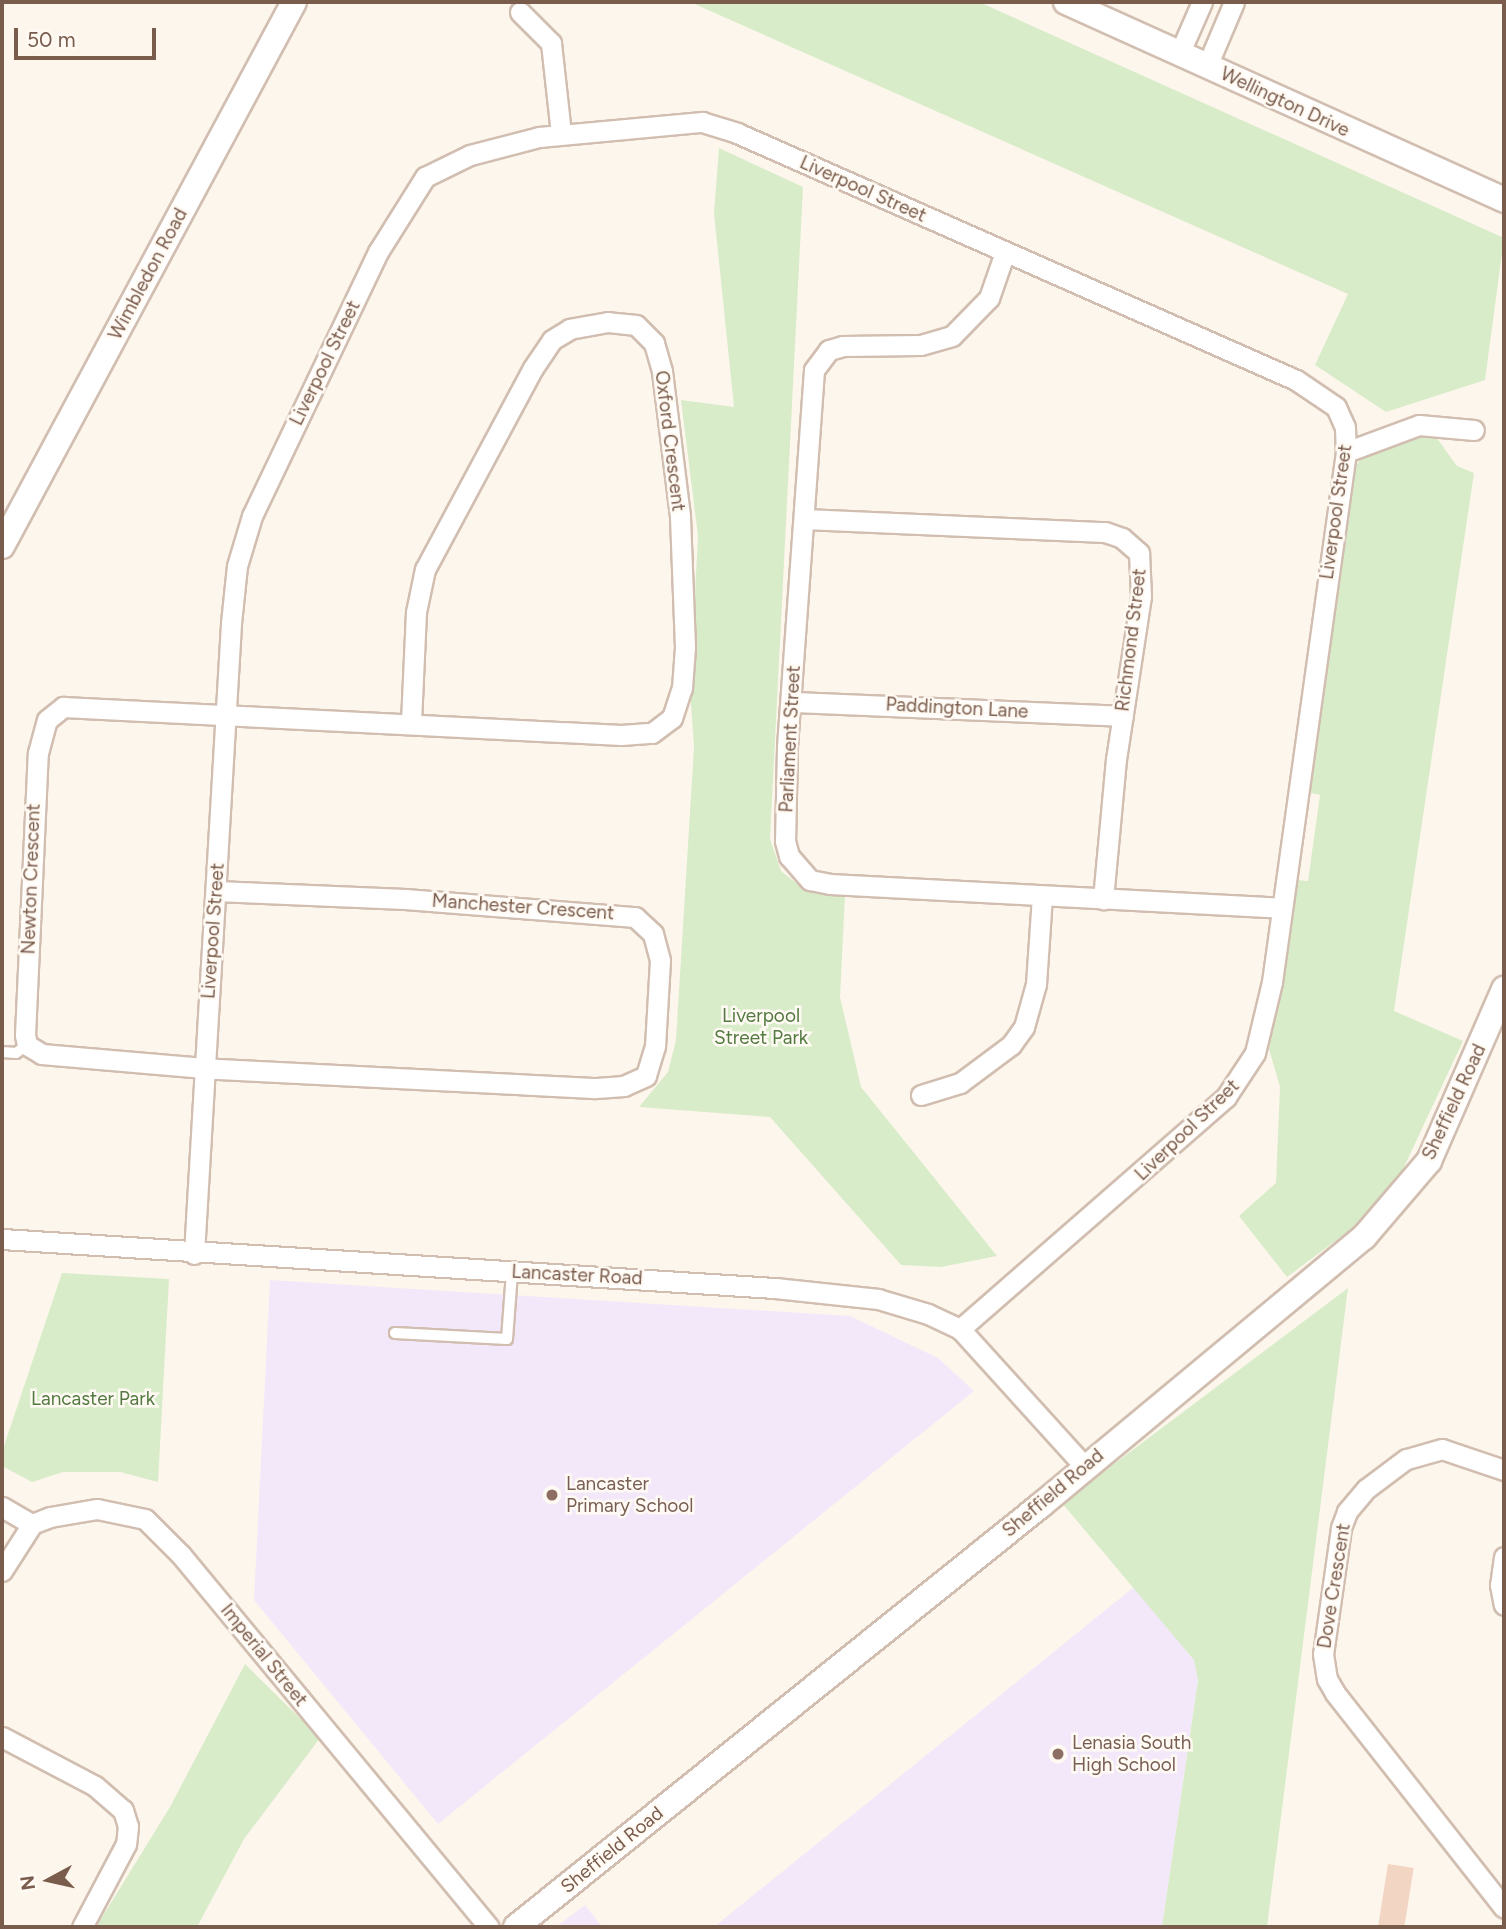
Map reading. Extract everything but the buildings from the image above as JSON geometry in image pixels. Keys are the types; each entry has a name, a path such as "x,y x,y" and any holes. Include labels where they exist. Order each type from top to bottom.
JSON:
{"street":[{"name":"Wimbledon Road","path":"2,546 294,2"},
{"name":"Wellington Drive","path":"1066,2 1504,200"},
{"path":"1180,52 1202,2"},
{"path":"1207,66 1234,2"},
{"path":"520,12 551,43 561,134"},
{"name":"Liverpool Street","path":"194,1254 231,623 242,541 402,209 425,177 444,164 561,134 687,121 718,126 1309,387 1336,407 1342,417 1346,452 1265,1018 1255,1053 1241,1079 1122,1191 960,1329"},
{"name":"Parliament Street","path":"1005,252 989,298 952,336 920,345 843,346 820,358 811,384 785,841 798,871 830,884 1281,908"},
{"name":"Oxford Crescent","path":"226,715 411,722 629,735 652,733 672,718 682,688 685,647 680,516 662,371 654,343 636,325 608,322 559,334 527,379 425,569 416,612 411,722"},
{"path":"1346,452 1419,425 1474,430"},
{"name":"Richmond Street","path":"804,519 1105,532 1122,538 1139,553 1143,571 1123,716 1103,899"},
{"name":"Paddington Lane","path":"792,702 1123,716"},
{"name":"Newton Crescent","path":"27,1045 32,841 38,753 47,720 54,711 76,704 226,715"},
{"name":"Manchester Crescent","path":"204,1068 611,1088 646,1076 655,1046 660,960 653,934 635,917 366,897 216,891"},
{"path":"921,1095 960,1083 1011,1045 1024,1027 1036,984 1042,896"},
{"name":"Sheffield Road","path":"516,1927 1085,1467 1364,1237 1413,1185 1465,1085 1504,989"},
{"path":"27,1045 42,1055 204,1068"},
{"name":"Lancaster Road","path":"2,1239 194,1254 853,1295 906,1306 960,1329 1085,1467"},
{"name":"Dove Crescent","path":"1504,1471 1442,1449 1406,1459 1366,1489 1346,1512 1341,1528 1323,1654 1327,1679 1335,1693 1504,1908"},
{"path":"2,1507 32,1524 2,1571"},
{"name":"Imperial Street","path":"32,1524 71,1512 114,1510 145,1519 161,1532 489,1927"},
{"path":"1504,1557 1500,1585 1504,1605"},
{"path":"2,1737 95,1786 123,1810 128,1826 126,1844 82,1927"}],"lane":[{"path":"2,1052 16,1053 27,1045"},
{"path":"395,1332 507,1339 512,1272"}],"shaded area":[{"name":"Lancaster Primary School","path":"270,1280 850,1316 938,1358 974,1391 438,1824 254,1600"},
{"name":"Lenasia South High School","path":"1134,1587 1194,1660 1198,1679 1162,1927 714,1927"},
{"path":"585,1905 602,1927 556,1927"}],"green space":[{"path":"690,2 979,2 1504,238 1485,380 1386,412 1315,365 1348,294"},
{"name":"Liverpool Street Park","path":"719,148 803,187 770,839 781,871 796,883 811,891 845,895 840,997 861,1087 997,1256 941,1267 901,1265 770,1117 639,1107 668,1072 676,1040 694,747 690,690 698,536 681,400 734,407 714,213"},
{"path":"1421,433 1436,437 1457,466 1474,473 1394,1011 1463,1041 1398,1180 1358,1224 1287,1277 1239,1216 1276,1183 1280,1087 1269,1049 1295,880 1308,881 1320,795 1306,792 1355,467 1363,456"},
{"name":"Lancaster Park","path":"62,1273 169,1279 158,1482 120,1472 63,1472 32,1482 2,1466 2,1452"},
{"path":"1348,1288 1267,1927 1162,1927 1198,1680 1194,1660 1062,1503"},
{"path":"245,1664 320,1738 244,1839 197,1927 96,1927 170,1807"}],"place":[{"name":"Lancaster Primary School","path":"552,1495"},
{"name":"Lenasia South High School","path":"1058,1754"}]}
